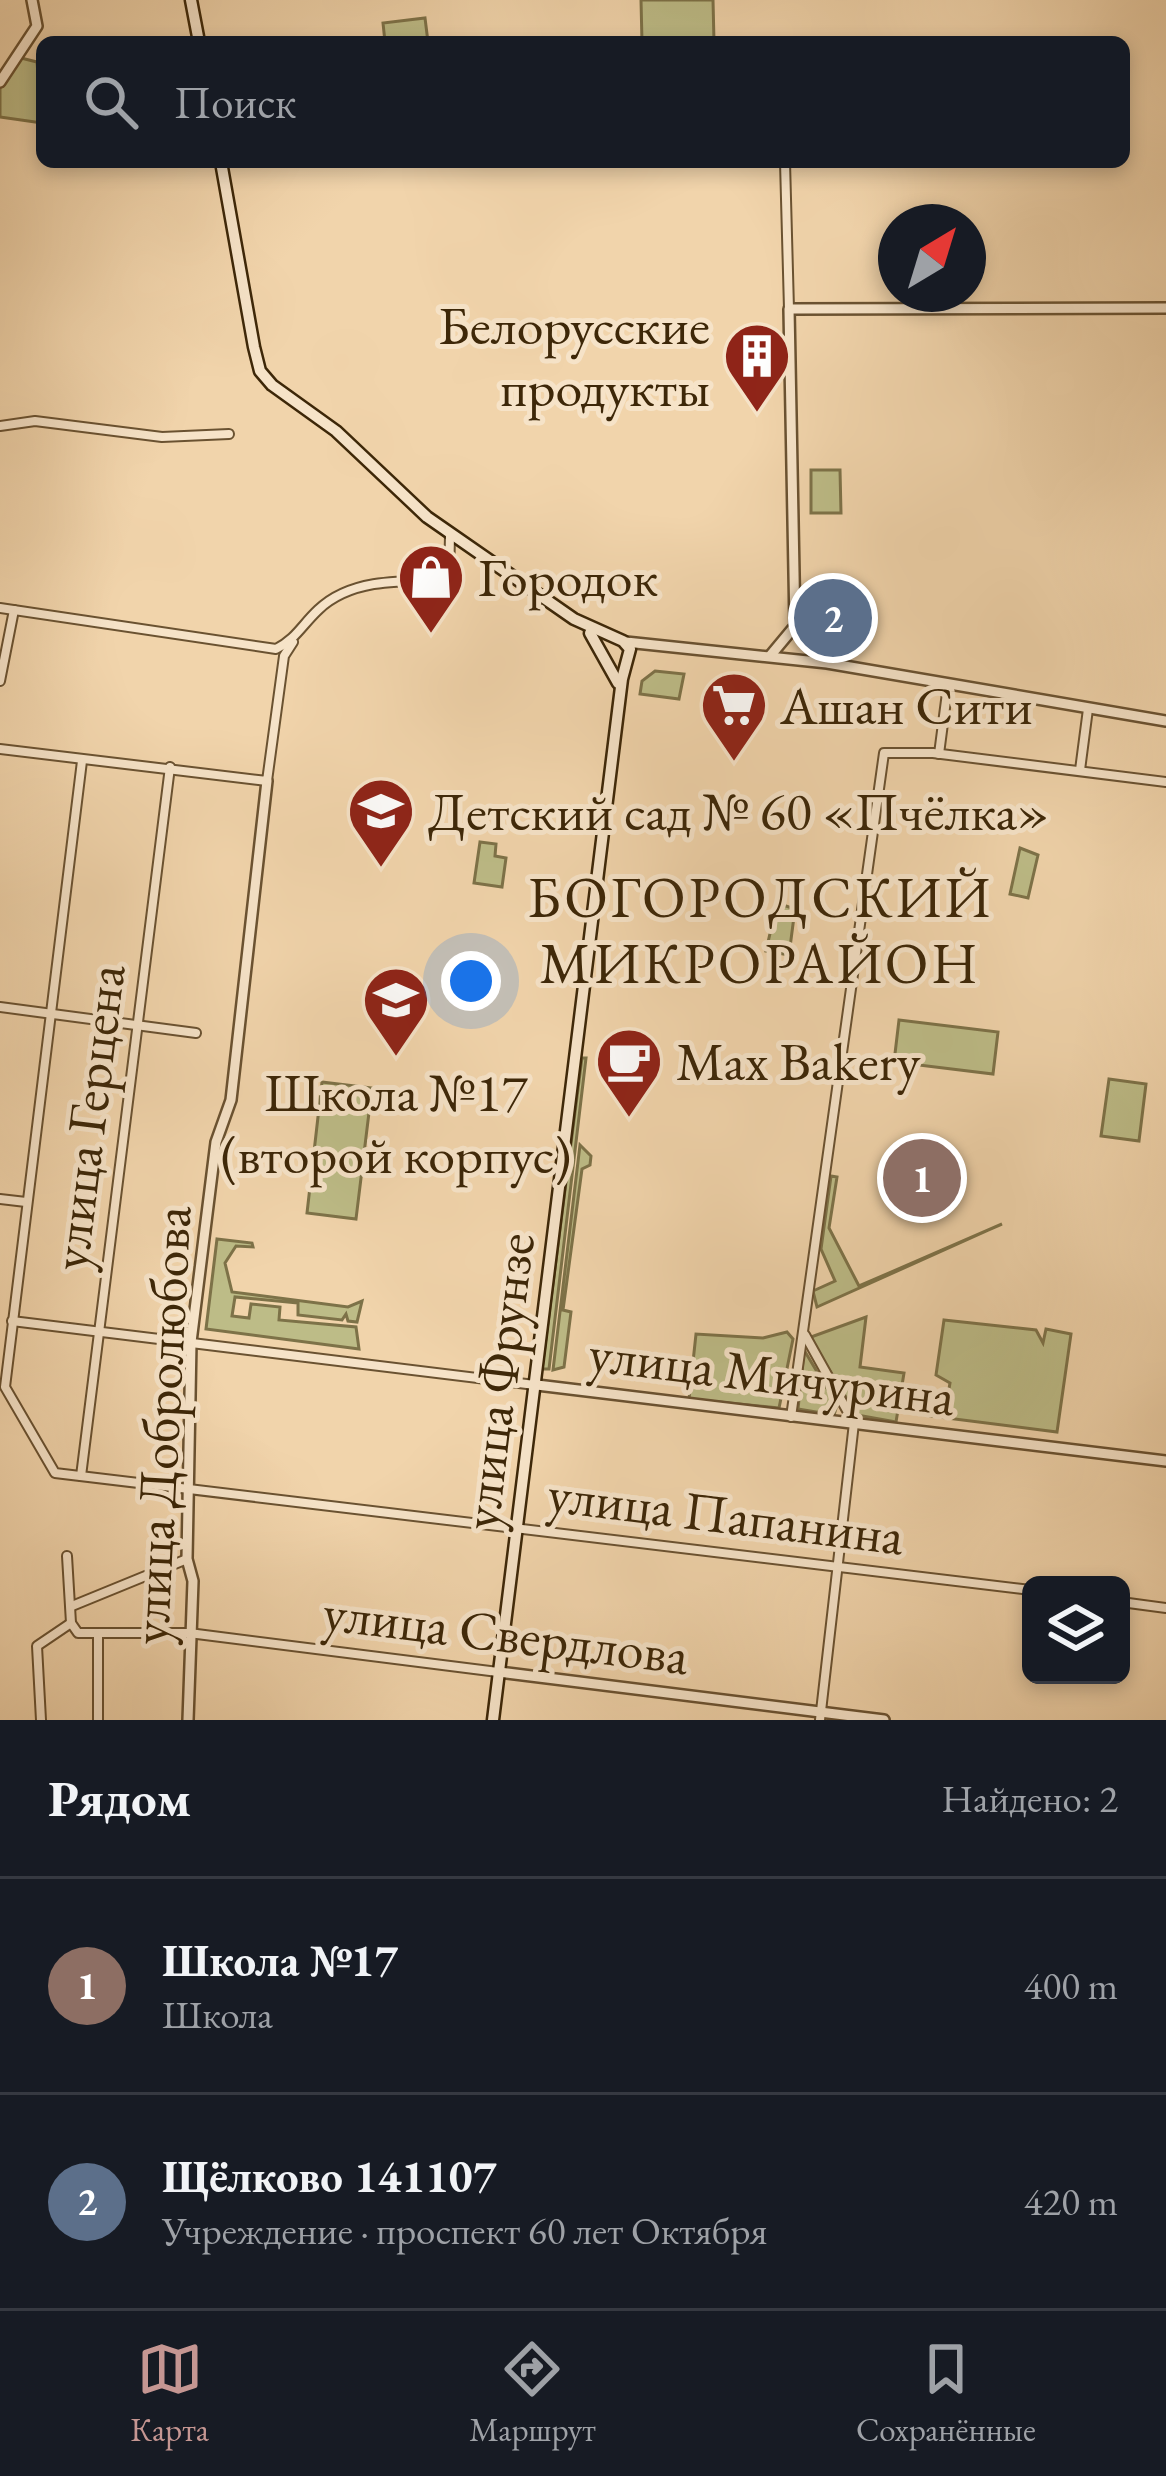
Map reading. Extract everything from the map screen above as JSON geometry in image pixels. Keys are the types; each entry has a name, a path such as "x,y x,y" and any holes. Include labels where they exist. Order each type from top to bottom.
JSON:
{"main road":[{"path":"191,0 198,36"},
{"path":"222,168 260,370 451,535 574,619 619,640 629,659 611,665"},
{"path":"574,619 611,665 620,694"},
{"path":"603,652 619,640"},
{"name":"улица Фрунзе","path":"493,1720 620,694 629,659"}],"street":[{"path":"0,82 37,26 32,0"},
{"path":"770,656 795,626 785,168"},
{"path":"790,310 1166,308"},
{"path":"0,426 35,421 162,437 229,434"},
{"path":"0,608 276,649 295,639 333,598 390,581 449,581 451,535"},
{"path":"0,681 14,610"},
{"name":"улица Добролюбова","path":"188,1720 194,1581 187,1559 191,1342 216,1142 231,1100 284,656 295,639"},
{"path":"619,640 770,656 1166,722"},
{"path":"629,659 647,646"},
{"path":"939,754 948,685"},
{"path":"1080,770 1088,709"},
{"path":"0,749 268,781"},
{"path":"791,1417 884,753 939,754 1166,782"},
{"path":"12,1321 82,761"},
{"name":"улица Герцена","path":"81,1476 170,767"},
{"path":"0,1007 196,1033"},
{"path":"0,1199 26,1202"},
{"name":"улица Мичурина","path":"12,1321 1166,1461"},
{"name":"улица Папанина","path":"12,1321 5,1387 55,1473 1022,1589"},
{"path":"802,1325 807,1344 854,1423 820,1716"},
{"path":"41,1720 37,1646 71,1622 67,1556"},
{"path":"72,1606 187,1559"},
{"path":"1130,1603 1166,1608"},
{"name":"улица Свердлова","path":"71,1622 78,1633 189,1634 820,1716 884,1720"},
{"path":"98,1635 98,1720"}],"shaded area":[{"path":"641,0 713,0 714,36 642,36"},
{"path":"425,18 427,36 384,36 383,23"},
{"path":"21,58 36,62 36,122 0,117 0,87"},
{"path":"811,470 840,470 841,513 811,513"},
{"path":"655,671 684,674 679,699 640,694 642,681"},
{"path":"480,842 496,844 495,856 506,858 502,887 474,883"},
{"path":"1020,848 1038,855 1028,898 1010,894"},
{"path":"777,903 795,909 789,955 766,951"},
{"path":"899,1020 998,1032 993,1074 894,1062"},
{"path":"582,1058 586,1058 549,1369 542,1369"},
{"path":"1109,1079 1146,1084 1139,1141 1101,1136"},
{"path":"322,1082 372,1088 356,1219 307,1213"},
{"path":"580,1145 591,1156 590,1165 582,1169 563,1310 571,1312 564,1367 553,1370"},
{"path":"831,1176 837,1177 829,1228 859,1286 1002,1224 817,1307 813,1291 835,1281 821,1249"},
{"path":"217,1239 252,1243 253,1247 236,1246 225,1263 232,1292 348,1307 362,1301 357,1322 348,1321 346,1314 342,1320 298,1315 298,1303 235,1297 232,1316 249,1318 251,1304 280,1307 279,1320 356,1327 359,1349 206,1329"},
{"path":"866,1317 860,1367 904,1373 896,1422 857,1415 812,1342 811,1337"},
{"path":"944,1320 1036,1330 1043,1343 1046,1329 1071,1334 1057,1432 931,1416 936,1401 947,1400 950,1383 936,1375"},
{"path":"787,1332 793,1339 779,1408 689,1399 696,1334 763,1338"},
{"path":"804,1350 837,1405 834,1415 798,1409"}],"place":[{"name":"Белорусские продукты","path":"757,415"},
{"name":"Щёлково 141107","path":"833,618"},
{"name":"Городок","path":"431,636"},
{"name":"Ашан Сити","path":"734,764"},
{"name":"Детский сад № 60 «Пчёлка»","path":"381,870"},
{"name":"Школа №17 (второй корпус)","path":"396,1059"},
{"name":"Max Bakery","path":"629,1120"},
{"name":"Школа №17","path":"922,1178"}],"district":[{"name":"БОГОРОДСКИЙ МИКРОРАЙОН","path":"760,930"}]}
